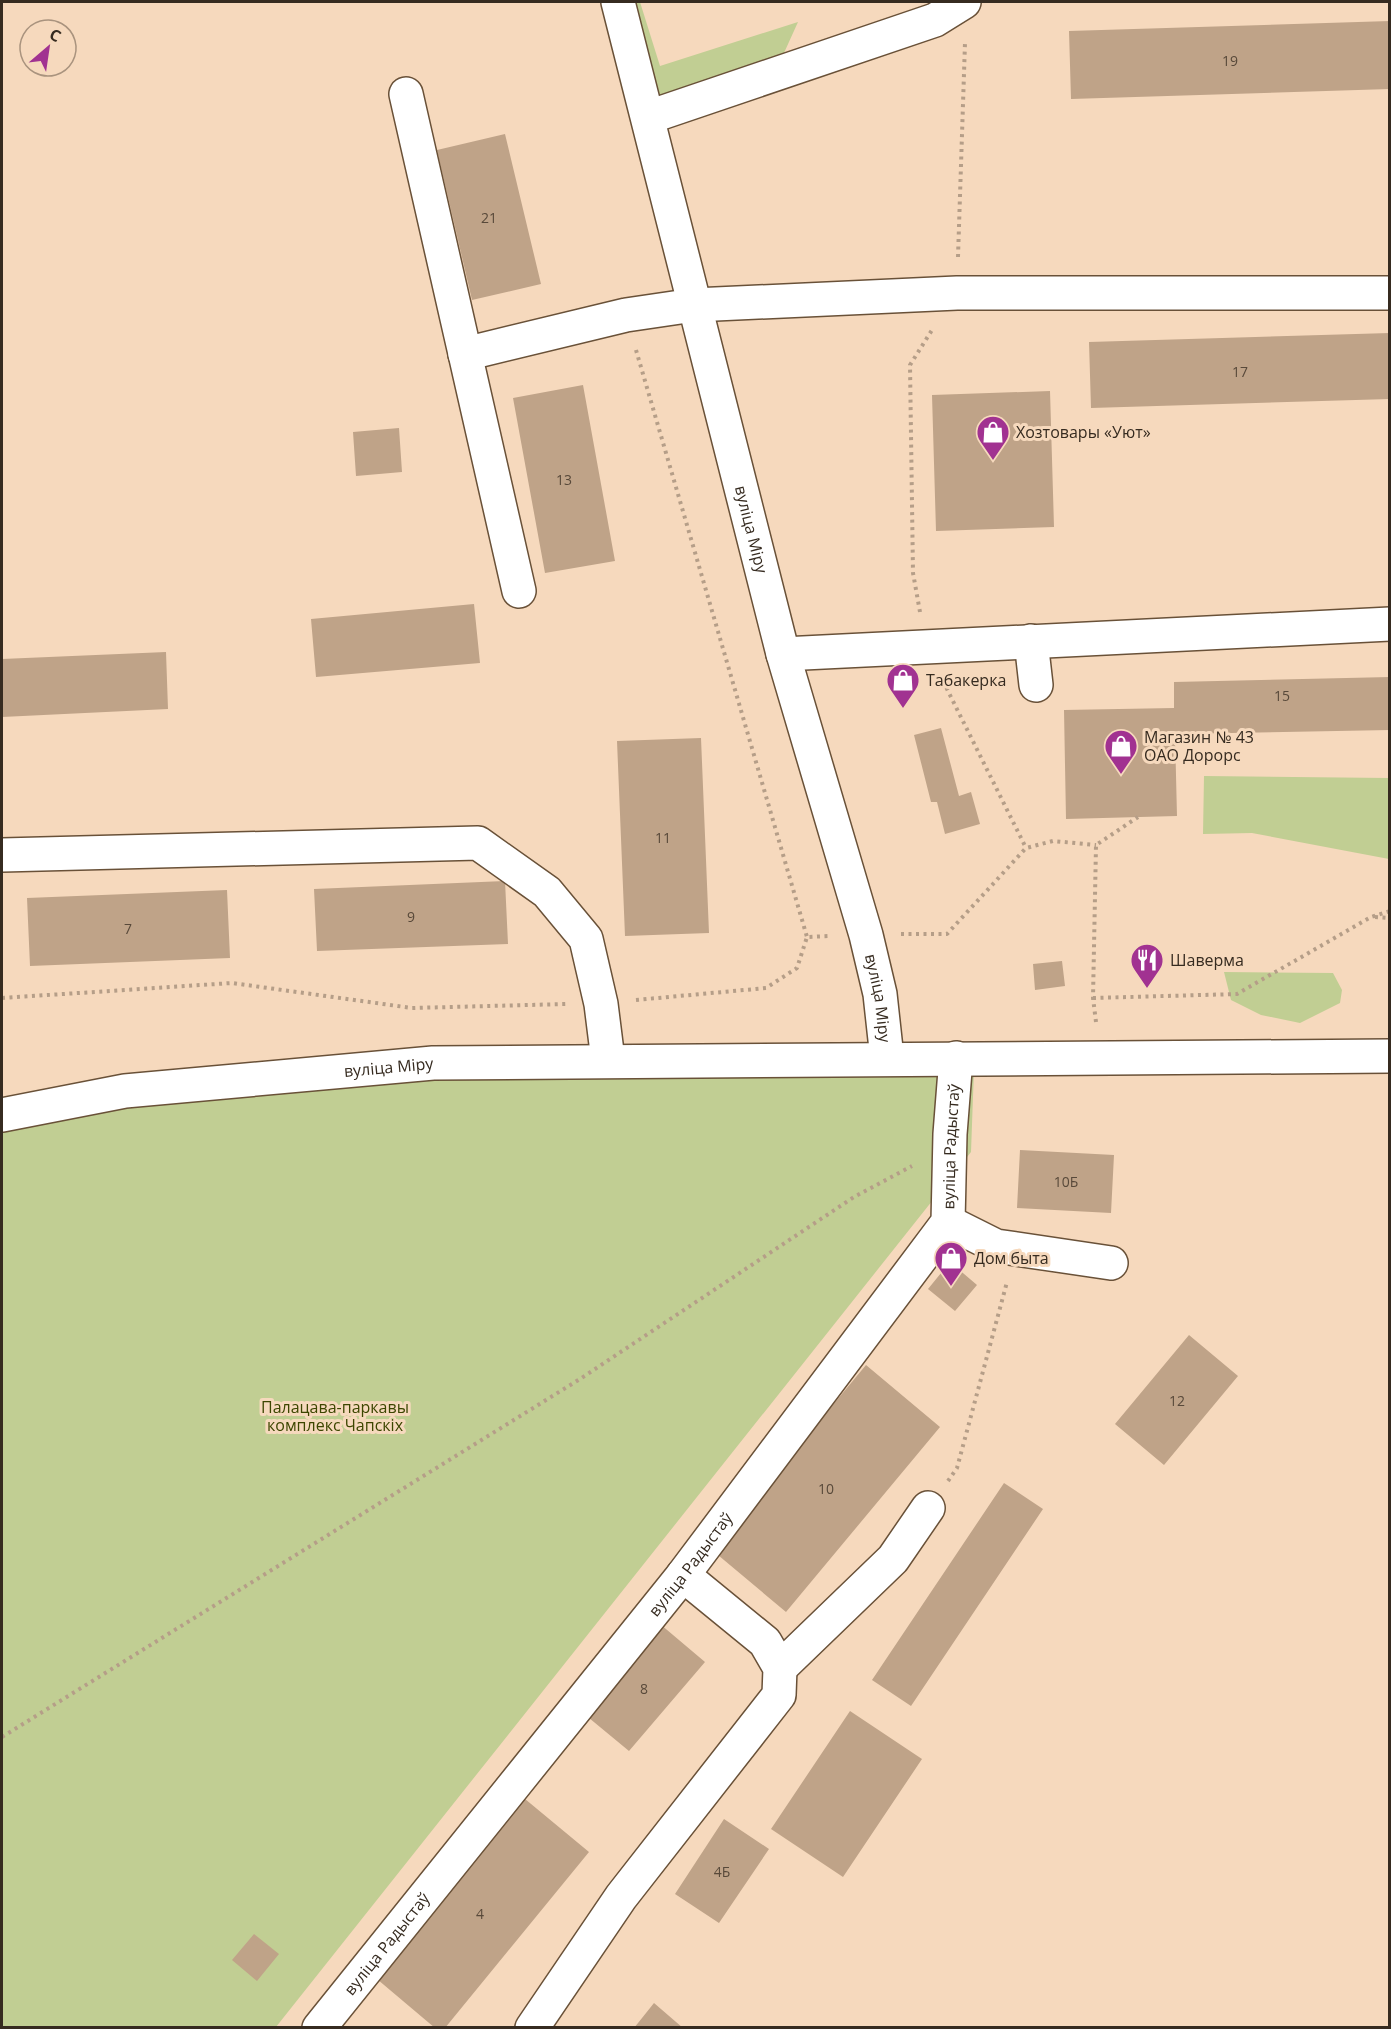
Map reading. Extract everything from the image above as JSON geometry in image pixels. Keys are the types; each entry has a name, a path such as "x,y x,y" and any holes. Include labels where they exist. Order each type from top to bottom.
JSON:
{"street":[{"name":"вуліца Міру","path":"618,2 649,117 694,305 783,654 866,935 880,994 887,1058"},
{"path":"649,117 934,20 964,2"},
{"path":"406,94 519,591"},
{"path":"465,354 626,315 694,305 957,293 1389,292"},
{"path":"783,654 1389,624"},
{"path":"1031,641 1036,685"},
{"path":"2,855 478,843 547,892 585,939 601,1004 608,1060"},
{"name":"вуліца Міру","path":"2,1115 124,1091 433,1063 1389,1056"},
{"name":"вуліца Радыстаў","path":"319,2028 683,1575 948,1222 956,1058"},
{"path":"948,1222 996,1246 1111,1263"},
{"path":"780,1668 893,1559 928,1508"},
{"path":"532,2028 621,1897 779,1695 780,1668 765,1642 683,1575"}],"path":[{"path":"966,38 957,293 910,365 913,573 926,646 1026,848"},
{"path":"626,315 807,937"},
{"path":"1100,1059 1093,998 1096,845 1137,817"},
{"path":"1093,998 1237,994 1371,917 1389,910"},
{"path":"1371,917 1389,918"},
{"path":"2,1737 580,1379 854,1197 950,1146"},
{"path":"928,1508 957,1468 1016,1250"}],"green space":[{"path":"624,2 640,2 660,66 798,22 779,64 658,101"},
{"path":"1204,776 1389,778 1389,859 1252,833 1203,834"},
{"path":"1224,972 1333,973 1342,990 1340,1003 1300,1023 1261,1015 1231,1000"},
{"name":"Палацава-паркавы комплекс Чапскіх","path":"974,1069 971,1152 276,2027 2,2028 2,1131 120,1101 442,1073"}],"building":[{"path":"1390,21 1390,89 1071,99 1069,31"},
{"path":"505,134 541,284 472,300 437,150"},
{"path":"1390,333 1390,399 1091,408 1089,342"},
{"path":"583,385 615,561 545,573 513,398"},
{"name":"Хозтовары «Уют»","path":"1050,391 1054,527 936,531 932,395"},
{"path":"399,428 402,472 356,476 353,432"},
{"path":"474,604 480,663 316,677 311,619"},
{"path":"166,652 168,709 2,717 2,659"},
{"path":"1390,677 1390,730 1175,734 1177,816 1066,819 1064,710 1174,708 1174,682"},
{"path":"941,728 959,796 971,792 980,824 945,834 937,802 931,802 914,735"},
{"path":"701,738 709,933 625,936 617,741"},
{"path":"505,881 508,944 317,951 314,889"},
{"path":"227,890 230,958 30,966 27,898"},
{"path":"1062,961 1065,986 1035,990 1033,964"},
{"path":"1020,1150 1114,1155 1111,1213 1017,1208"},
{"path":"950,1262 977,1285 955,1311 928,1289"},
{"path":"1189,1335 1238,1376 1164,1465 1115,1424"},
{"path":"866,1365 940,1427 786,1612 712,1550"},
{"path":"1004,1483 1043,1509 911,1706 872,1680"},
{"path":"660,1624 705,1662 629,1751 583,1713"},
{"path":"850,1711 922,1759 843,1877 771,1829"},
{"path":"519,1794 589,1852 445,2028 435,2028 371,1974"},
{"path":"724,1819 769,1849 719,1923 675,1894"},
{"path":"254,1934 279,1954 257,1981 232,1960"},
{"path":"654,2003 683,2028 634,2028"}],"place":[{"name":"Хозтовары «Уют»","path":"993,461"},
{"name":"Табакерка","path":"903,709"},
{"name":"Магазин № 43 ОАО Дорорс","path":"1121,775"},
{"name":"Шаверма","path":"1147,989"},
{"name":"Дом быта","path":"951,1287"}]}
